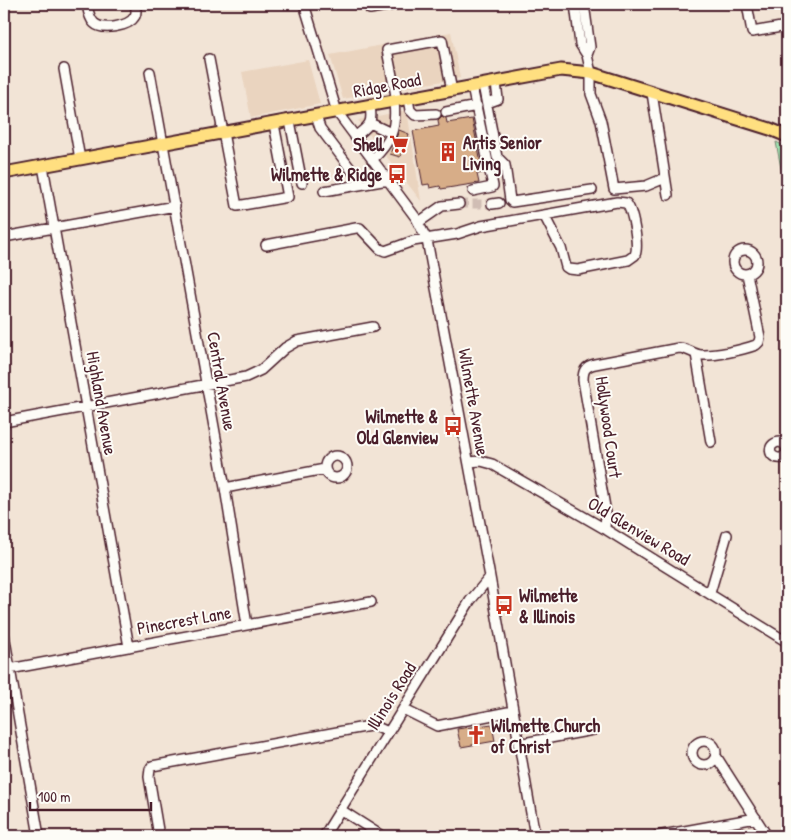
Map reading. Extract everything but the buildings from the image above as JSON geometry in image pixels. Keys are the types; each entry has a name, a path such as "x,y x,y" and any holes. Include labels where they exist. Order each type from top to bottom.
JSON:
{"main road":[{"name":"Ridge Road","path":"4,173 561,70 591,73 787,136"}],"street":[{"path":"87,4 88,14 92,21 100,27 126,23 131,20 136,12 135,4"},
{"name":"Wilmette Avenue","path":"304,4 336,112 419,222 427,240 490,577 535,836"},
{"path":"368,4 370,9 398,4"},
{"path":"575,4 580,44 587,55 591,73 591,94 601,121 614,189 646,186 665,178"},
{"path":"584,4 590,47 587,55"},
{"path":"747,4 752,32 787,26"},
{"path":"372,160 386,147 396,119 399,101 387,50 442,40 452,91"},
{"path":"209,59 237,206 288,197 274,124"},
{"path":"64,69 80,159"},
{"name":"Central Avenue","path":"150,72 225,488 247,625"},
{"path":"487,103 498,99 496,82"},
{"path":"478,86 487,103 497,157 505,165 510,200 512,202 592,190"},
{"path":"473,191 493,186 477,106 478,86"},
{"path":"652,93 668,195"},
{"path":"399,101 415,115 477,106"},
{"path":"355,137 372,119 370,106"},
{"path":"316,116 320,128 362,184"},
{"path":"290,121 302,182"},
{"path":"370,123 391,133"},
{"name":"Highland Avenue","path":"44,166 129,647"},
{"path":"324,191 388,180"},
{"path":"266,245 360,228 380,249 385,251 413,242 457,234 481,226 617,202 626,203 630,210 637,251 628,260 578,270 569,270 566,267 561,248 544,215"},
{"path":"419,222 442,206 459,204"},
{"path":"4,237 175,206"},
{"name":"Hollywood Court","path":"605,529 606,513 583,380 585,368 589,365 679,348 687,349 696,354 713,355 750,347 759,342 760,337 747,274"},
{"path":"4,422 246,377 261,370 285,348 297,341 373,327"},
{"path":"696,354 712,442"},
{"name":"Old Glenview Road","path":"469,462 492,464 605,529 787,642"},
{"path":"225,488 325,469"},
{"path":"710,593 727,535"},
{"name":"Illinois Road","path":"324,836 470,602 490,577"},
{"name":"Pinecrest Lane","path":"7,669 371,602"},
{"path":"4,634 7,669 39,836"},
{"path":"403,709 437,726 512,712"},
{"path":"159,836 148,777 152,766 370,726 375,726 388,732"},
{"path":"518,744 593,730"},
{"path":"716,756 767,836"},
{"path":"341,810 382,836"},
{"path":"657,836 756,818"}],"shaded area":[{"path":"451,32 460,78 343,99 330,55"},
{"path":"308,60 320,104 251,118 242,72"},
{"name":"Shell","path":"407,110 421,201 358,120"}],"green space":[{"path":"776,142 787,147 787,200"}],"tunnel":[{"path":"459,204 492,204"}],"place":[{"name":"Shell","path":"399,144"},
{"name":"Artis Senior Living","path":"448,152"},
{"name":"Wilmette & Ridge","path":"397,174"},
{"name":"Wilmette & Old Glenview","path":"453,426"},
{"name":"Wilmette & Illinois","path":"504,605"},
{"name":"Wilmette Church of Christ","path":"476,735"}]}
